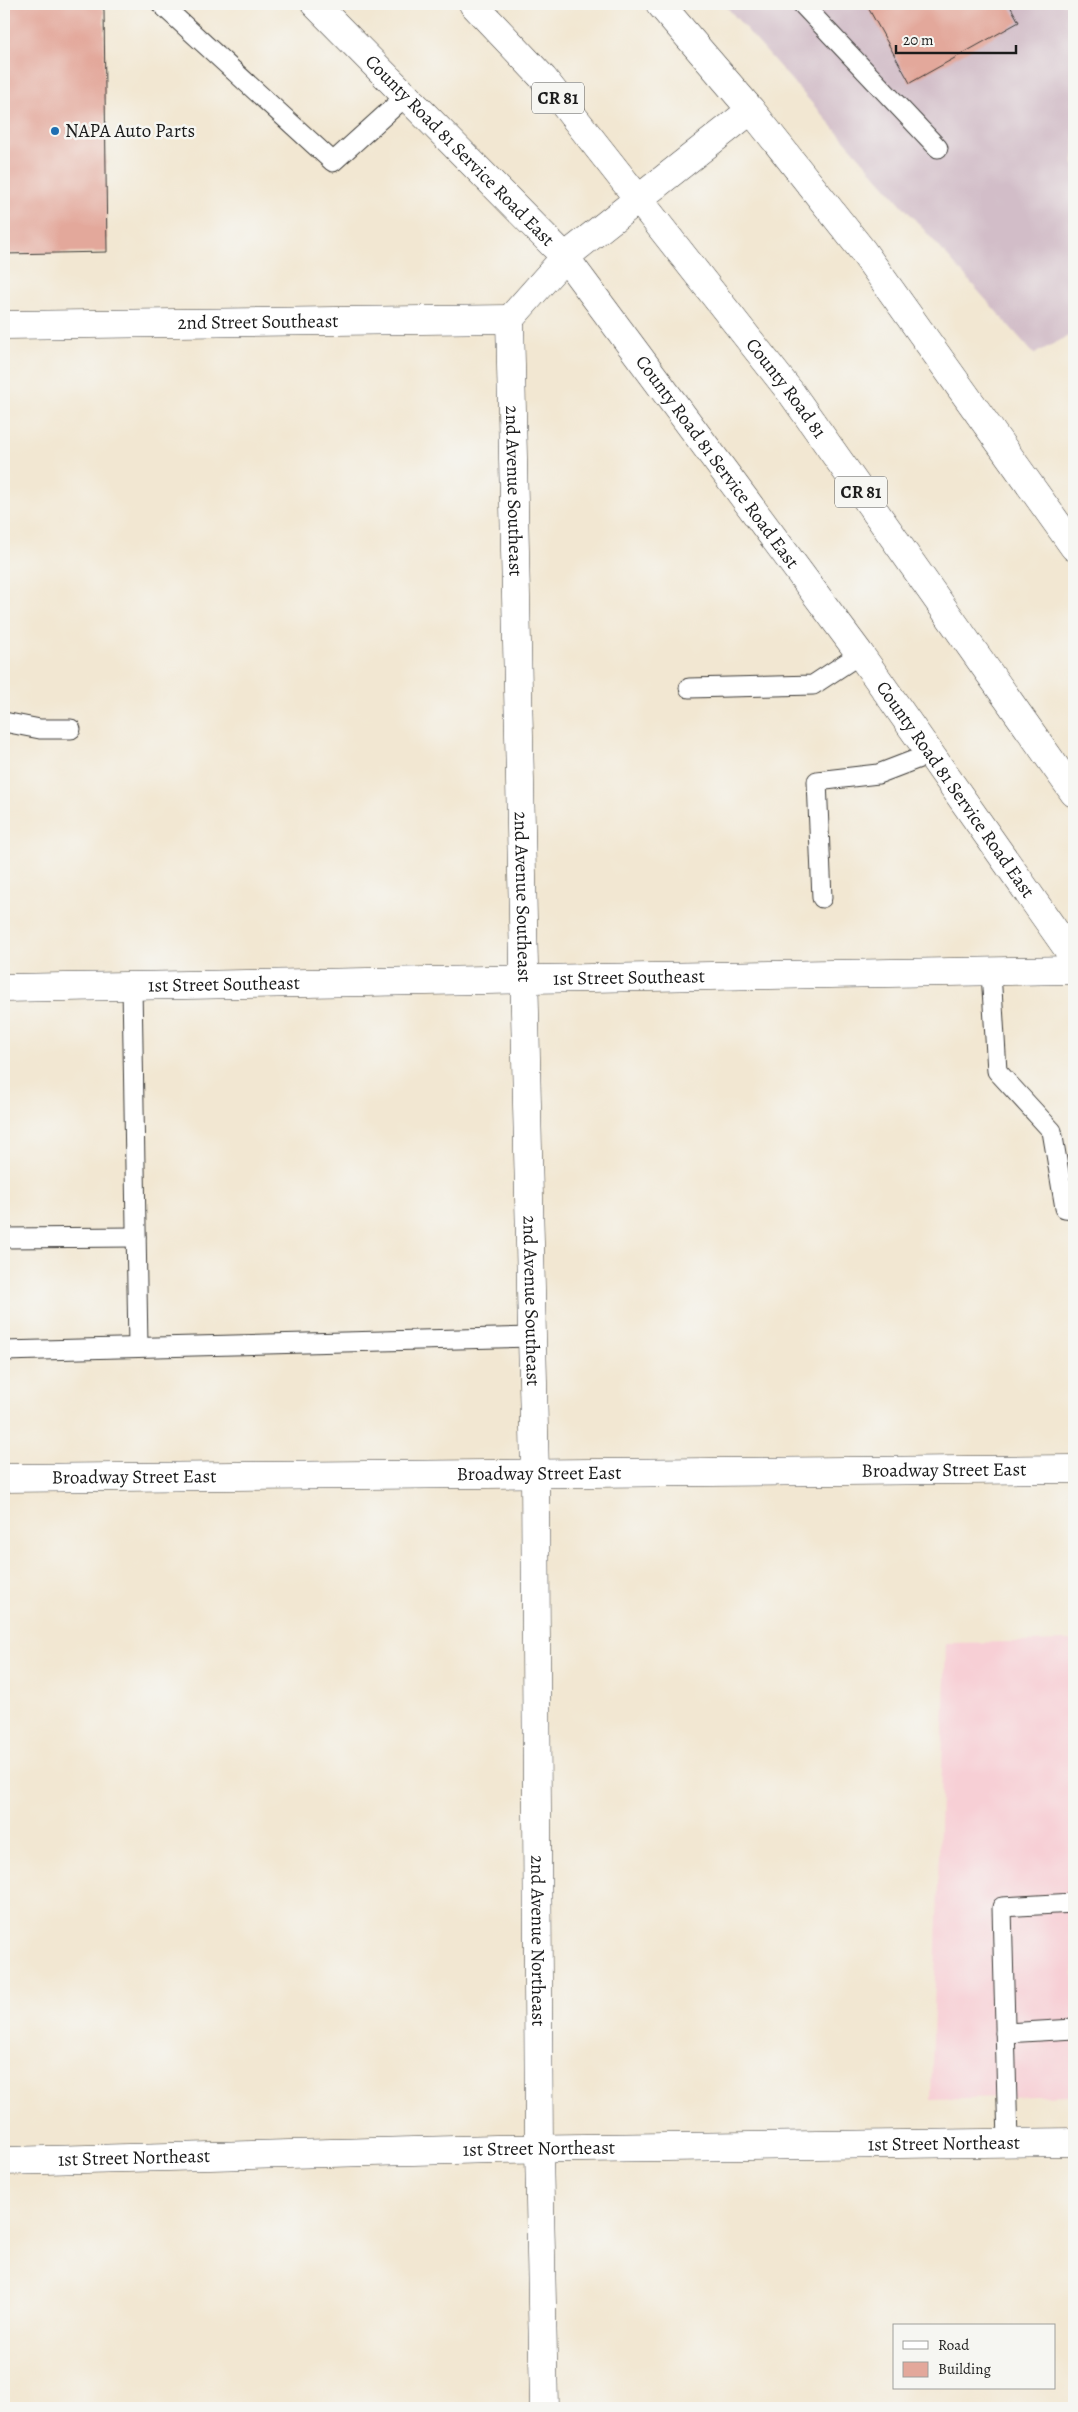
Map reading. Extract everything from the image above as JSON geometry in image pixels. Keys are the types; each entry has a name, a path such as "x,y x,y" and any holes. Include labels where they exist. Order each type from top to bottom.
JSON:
{"main road":[{"name":"County Road 81 Service Road East","path":"315,4 565,257 860,654 1074,958"},
{"name":"County Road 81","path":"473,4 543,78 792,394 1074,793"},
{"path":"660,4 751,110 862,250 1074,547"},
{"path":"510,319 565,257 751,110"},
{"name":"2nd Street Southeast","path":"4,325 510,319"},
{"name":"2nd Avenue Southeast","path":"510,319 535,1474"},
{"name":"1st Street Southeast","path":"4,988 1074,970"},
{"name":"Broadway Street East","path":"4,1478 1074,1469"},
{"name":"2nd Avenue Northeast","path":"535,1474 539,2150 544,2408"},
{"name":"1st Street Northeast","path":"4,2160 1074,2142"}],"lane":[{"path":"162,4 334,162 407,95"},
{"path":"802,4 938,148"},
{"path":"689,688 813,685 860,654"},
{"path":"4,722 40,729 71,729"},
{"path":"822,898 817,781 878,774 930,754"},
{"path":"991,972 997,1071 1052,1131 1065,1208 1074,1209"},
{"path":"132,986 138,1347"},
{"path":"4,1238 136,1237"},
{"path":"4,1351 532,1337"},
{"path":"1008,2144 1002,1907 1074,1903"},
{"path":"1005,2033 1074,2029"}],"shaded area":[{"path":"724,4 1074,4 1074,333 1034,354"},
{"path":"1074,1641 1074,2095 931,2099 946,1643"}],"building":[{"name":"NAPA Auto Parts","path":"4,4 97,4 104,10 107,252 4,254"},
{"path":"866,4 1009,4 1019,22 910,83"}],"place":[{"name":"NAPA Auto Parts","path":"55,131"}]}
